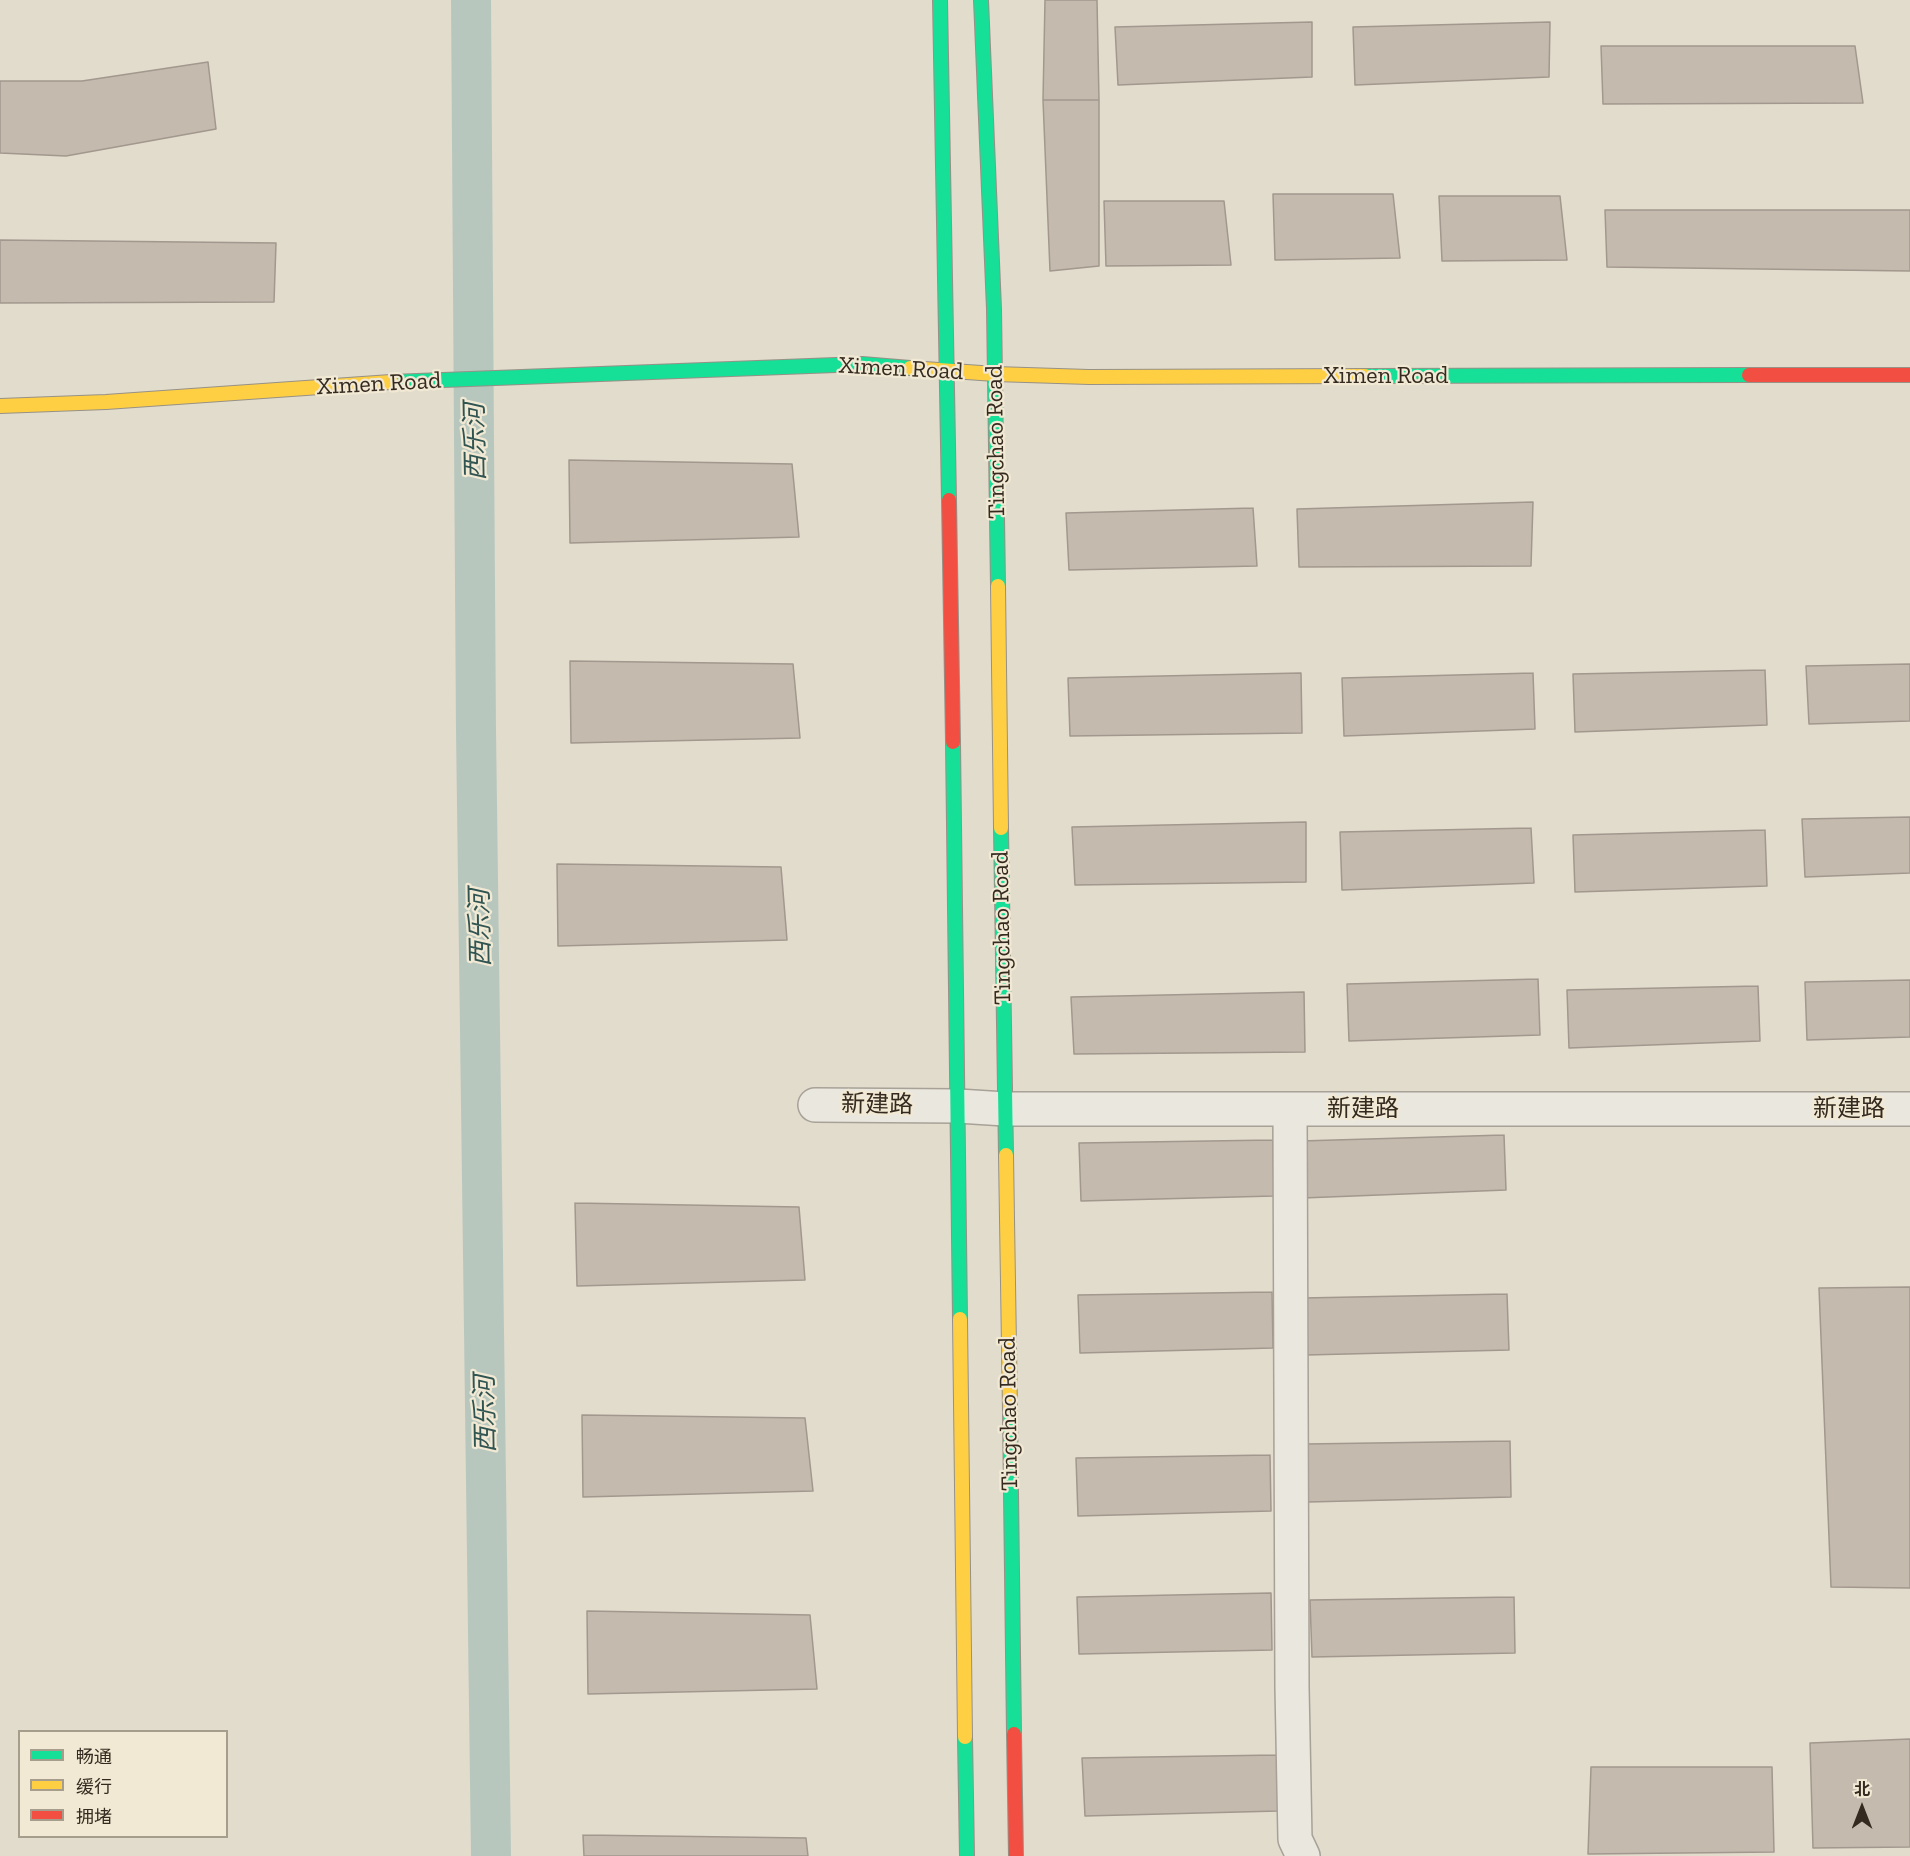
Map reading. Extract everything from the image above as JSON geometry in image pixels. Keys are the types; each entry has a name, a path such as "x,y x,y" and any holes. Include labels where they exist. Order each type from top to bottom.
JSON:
{"main road":[{"name":"Tingchao Road","path":"940,0 948,370 967,1856"},
{"name":"Tingchao Road","path":"981,0 994,309 1016,1856"},
{"name":"Ximen Road","path":"0,406 106,402 384,382 862,364 995,374 1089,377 1910,375"}],"street":[{"name":"新建路","path":"815,1105 957,1106 1005,1109 1910,1109"},
{"path":"1290,1109 1292,1687 1295,1839 1303,1856"}],"building":[{"path":"1045,0 1097,0 1099,100 1043,100"},
{"path":"1312,22 1312,77 1118,85 1115,27"},
{"path":"1550,22 1549,77 1355,85 1353,27"},
{"path":"1601,46 1855,46 1863,103 1603,104"},
{"path":"208,62 216,129 66,156 0,153 0,81 82,81"},
{"path":"1043,100 1099,100 1099,266 1050,271"},
{"path":"1273,194 1393,194 1400,258 1275,260"},
{"path":"1439,196 1560,196 1567,260 1442,261"},
{"path":"1104,201 1224,201 1231,265 1106,266"},
{"path":"1605,210 1910,210 1910,271 1607,267"},
{"path":"0,240 276,243 274,302 0,303"},
{"path":"569,460 792,464 799,537 570,543"},
{"path":"1533,502 1531,566 1299,567 1297,509"},
{"path":"1253,508 1257,566 1069,570 1066,513"},
{"path":"570,661 793,664 800,738 571,743"},
{"path":"1910,664 1910,721 1809,724 1806,666"},
{"path":"1765,670 1767,725 1575,732 1573,674"},
{"path":"1301,673 1302,733 1070,736 1068,678"},
{"path":"1533,673 1535,729 1344,736 1342,678"},
{"path":"1910,817 1910,873 1805,877 1802,819"},
{"path":"1306,822 1306,882 1075,885 1072,827"},
{"path":"1531,828 1534,883 1342,890 1340,832"},
{"path":"1765,830 1767,886 1575,892 1573,835"},
{"path":"557,864 781,867 787,940 558,946"},
{"path":"1538,979 1540,1035 1349,1041 1347,984"},
{"path":"1910,980 1910,1037 1807,1040 1805,982"},
{"path":"1758,986 1760,1041 1569,1048 1567,990"},
{"path":"1304,992 1305,1052 1074,1054 1071,997"},
{"path":"1504,1135 1506,1190 1303,1198 1301,1141"},
{"path":"1273,1140 1274,1196 1081,1201 1079,1143"},
{"path":"575,1203 799,1207 805,1280 577,1286"},
{"path":"1910,1287 1910,1588 1831,1587 1819,1288"},
{"path":"1272,1292 1273,1348 1080,1353 1078,1295"},
{"path":"1507,1294 1509,1350 1306,1355 1303,1298"},
{"path":"582,1415 805,1418 813,1491 583,1497"},
{"path":"1510,1441 1511,1497 1308,1502 1306,1444"},
{"path":"1270,1455 1271,1511 1078,1516 1076,1458"},
{"path":"1271,1593 1272,1650 1079,1654 1077,1597"},
{"path":"1514,1597 1515,1653 1312,1657 1310,1600"},
{"path":"587,1611 810,1615 817,1689 588,1694"},
{"path":"1910,1739 1910,1847 1813,1848 1810,1743"},
{"path":"1277,1755 1278,1811 1085,1816 1082,1758"},
{"path":"1591,1767 1772,1767 1774,1852 1588,1854"},
{"path":"583,1835 806,1838 808,1856 584,1856"}],"waterway":[{"name":"西乐河","path":"471,0 476,730 491,1856"}],"traffic: fast":[{"path":"940,0 949,500"},
{"path":"981,0 994,309 998,586"},
{"path":"391,382 862,364 910,368"},
{"path":"1365,376 1749,375"},
{"path":"953,742 960,1319"},
{"path":"1001,828 1006,1155"},
{"path":"1010,1411 1014,1734"},
{"path":"965,1737 967,1856"}],"traffic: slow":[{"path":"910,368 1089,377 1365,376"},
{"path":"0,406 106,402 391,382"},
{"path":"998,586 1001,828"},
{"path":"1006,1155 1010,1411"},
{"path":"960,1319 965,1737"}],"traffic: jam":[{"path":"1749,375 1910,375"},
{"path":"949,500 953,742"},
{"path":"1014,1734 1016,1856"}]}
